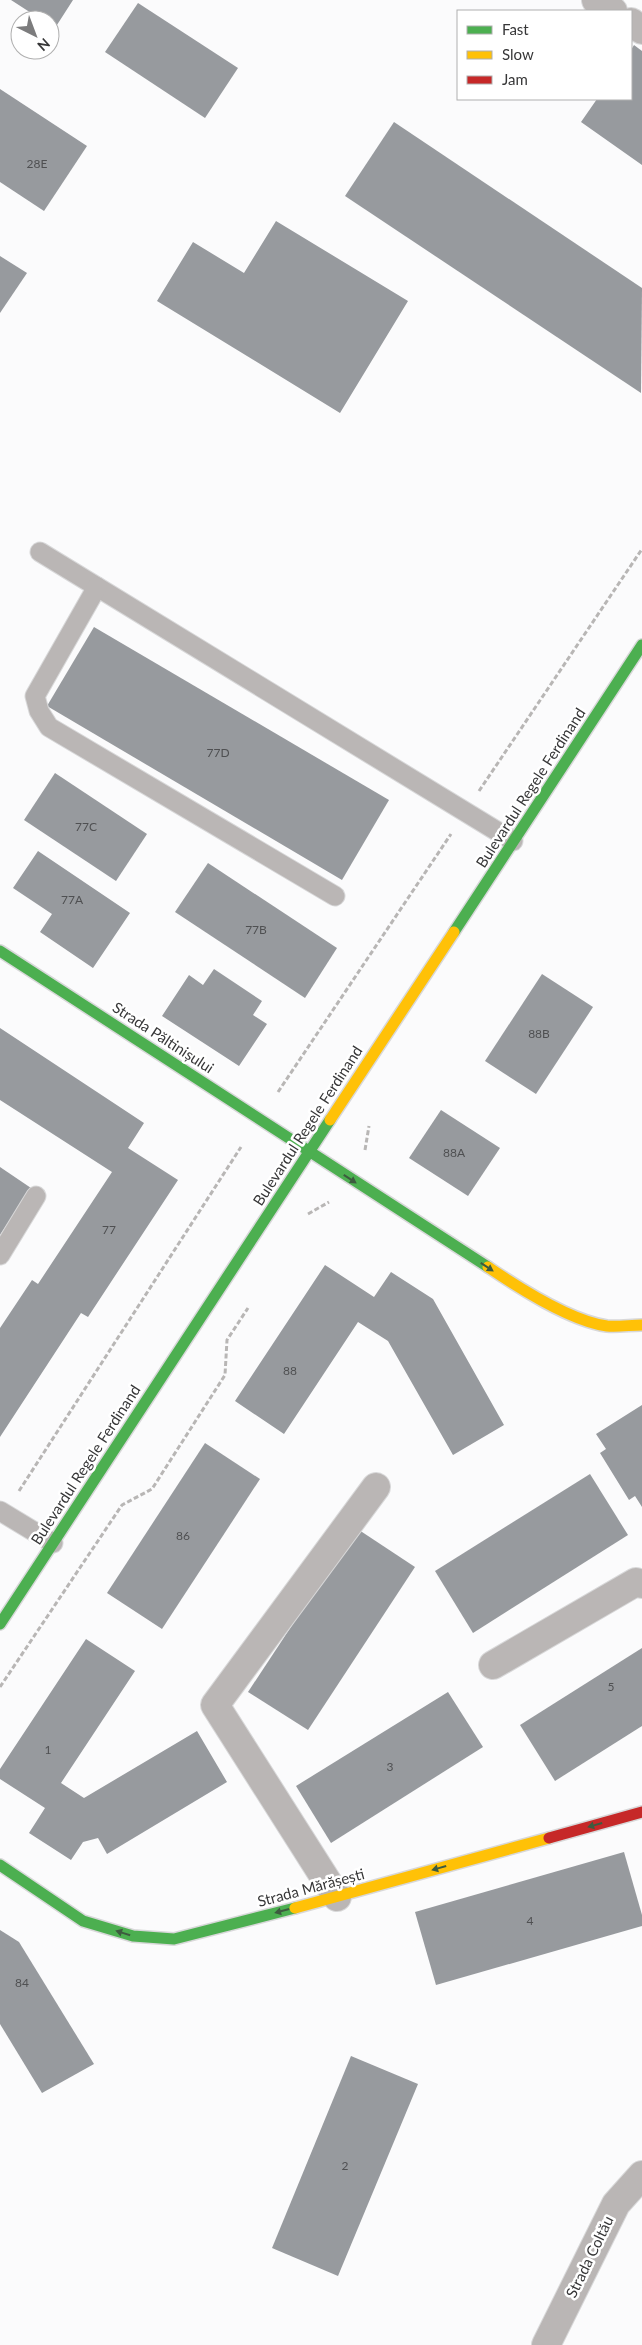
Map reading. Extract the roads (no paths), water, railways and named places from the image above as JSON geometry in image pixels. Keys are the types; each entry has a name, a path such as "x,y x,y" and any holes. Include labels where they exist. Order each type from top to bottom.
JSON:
{"street":[{"path":"596,0 611,10"},
{"name":"Bulevardul Regele Ferdinand","path":"0,1624 642,645"},
{"name":"Strada Păltinișului","path":"0,951 518,1287 578,1318 607,1326 642,1325"},
{"path":"337,1897 215,1705 376,1487"},
{"path":"493,1665 636,1582 642,1584"},
{"name":"Strada Mărășești","path":"0,1865 83,1921 132,1936 174,1939 337,1897 642,1812"},
{"name":"Strada Coltău","path":"546,2345 616,2204 642,2175"}],"lane":[{"path":"40,552 513,841"},
{"path":"97,587 35,696 38,711 49,727 335,896"},
{"path":"0,1255 36,1196"},
{"path":"2,1512 53,1543"}]}
